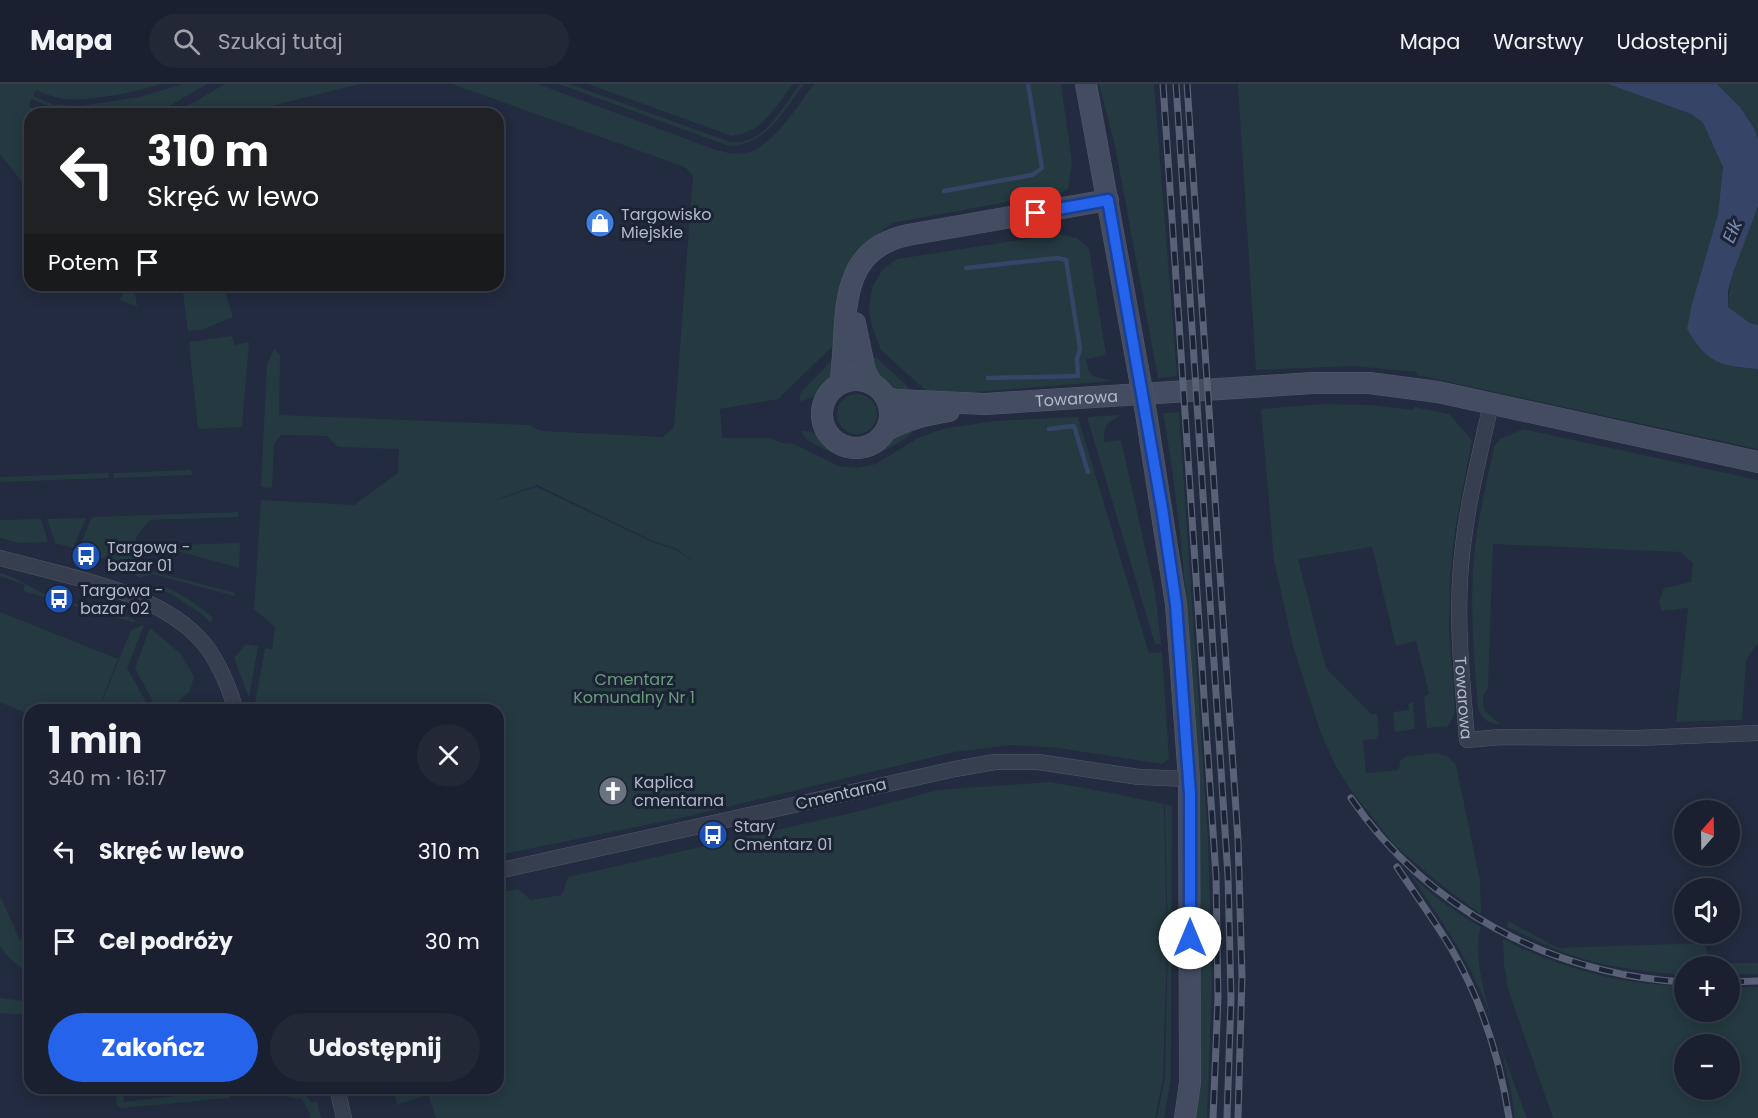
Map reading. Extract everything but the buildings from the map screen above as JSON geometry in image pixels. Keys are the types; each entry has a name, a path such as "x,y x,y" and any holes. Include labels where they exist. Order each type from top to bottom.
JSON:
{"street":[{"path":"1086,84 1146,413 1176,604 1189,779 1191,1082 1185,1118"},
{"path":"840,384 845,350 845,313 851,283 855,272 868,254 884,242 1108,200"},
{"path":"851,283 850,298 865,371 880,391 890,408 891,420 881,439 863,448 843,446 834,441 827,433 823,423 822,411 829,393 840,384 856,380 880,391"},
{"name":"Towarowa","path":"880,391 897,400 985,404 1335,382 1413,388 1758,462"},
{"name":"Towarowa","path":"887,430 916,417 985,404"},
{"name":"Towarowa","path":"1491,404 1469,502 1460,572 1459,624 1467,740 1502,737 1638,738 1758,733"},
{"path":"0,558 111,589 170,614 198,636 209,651 226,683 234,704"},
{"name":"Cmentarna","path":"504,870 995,762 1038,762 1139,777 1189,779"},
{"path":"338,1094 344,1118"}],"green space":[{"path":"0,84 161,84 99,98 63,99 36,90 33,96 54,105 81,106 140,97 183,84 207,84 162,108 54,108 31,99 29,107 32,108 24,108 24,184 0,154"},
{"path":"225,84 360,84 263,108 183,108"},
{"name":"Cmentarz Komunalny Nr 1","path":"452,84 538,84 716,150 737,154 754,150 774,135 814,84 1061,84 1072,163 1068,189 1062,192 892,223 857,251 842,275 837,303 838,341 778,399 720,409 722,438 770,438 782,443 794,444 839,466 856,468 876,464 918,438 942,429 994,421 1078,417 1149,653 1162,652 1169,759 1162,764 1058,748 1011,745 954,752 685,817 504,854 504,704 255,704 265,648 272,649 275,627 254,609 261,500 354,505 398,473 399,449 338,447 327,436 281,435 274,444 272,488 261,487 267,364 274,349 280,355 279,415 529,425 541,431 663,437 674,427 693,176 685,167","holes":["537,485 653,541 675,548 697,564 674,549 652,542 537,487 486,503"]},
{"path":"559,84 570,84 730,142 739,142 760,134 773,122 800,84 804,84 773,125 764,133 743,144 729,146"},
{"path":"588,84 793,84 760,124 743,134 732,136"},
{"path":"1099,84 1154,84 1177,376 1158,378 1115,146"},
{"path":"1238,84 1608,84 1691,114 1703,123 1723,167 1718,214 1692,304 1735,367 1758,369 1758,449 1417,375 1417,372 1353,366 1256,370"},
{"path":"1717,84 1758,84 1758,139 1741,109"},
{"path":"1758,206 1758,325 1750,323 1728,307 1731,281"},
{"path":"1059,234 1077,238 1089,248 1106,355 1086,359 1087,366 1094,376 1112,381 975,392 930,391 924,389 881,350 872,326 869,309 872,288 882,270 897,259"},
{"path":"126,291 135,291 137,307 119,300"},
{"path":"183,291 225,291 233,317 201,330 188,331"},
{"path":"232,336 235,345 249,342 242,427 198,429 189,342"},
{"path":"869,356 877,358 908,387 910,392 893,389 882,383"},
{"path":"833,359 830,381 815,396 799,402 801,392"},
{"path":"857,394 865,395 871,400 876,406 876,422 871,428 865,433 857,434 849,433 843,428 838,422 837,414 838,406 843,400 849,395"},
{"path":"1324,404 1371,405 1413,410 1414,407 1449,414 1472,440 1455,530 1450,577 1449,628 1455,710 1448,726 1427,728 1424,696 1429,694 1416,641 1396,646 1372,547 1298,559 1326,668 1371,714 1377,714 1379,734 1376,739 1363,740 1366,773 1399,770 1400,761 1405,757 1436,753 1447,756 1456,765 1480,881 1481,914 1445,888 1395,846 1350,789 1335,765 1320,731 1293,646 1274,560 1261,409"},
{"path":"1179,412 1208,839 1212,981 1207,1118 1193,1118 1195,853 1191,676 1176,500 1163,413"},
{"path":"1118,415 1119,417 1106,426 1104,442 1121,440 1155,592 1161,644 1155,644 1087,417"},
{"path":"914,425 910,435 885,451 857,459 840,456 810,442 802,431 812,432 840,450 858,455 877,449 897,433"},
{"path":"1523,429 1758,480 1758,642 1746,660 1742,720 1676,722 1688,608 1662,611 1659,602 1664,588 1691,582 1693,563 1680,552 1493,544 1488,688 1483,695 1484,710 1500,724 1489,722 1481,716 1478,709 1472,587 1477,535 1494,447 1500,439"},
{"path":"191,470 192,475 114,478 114,473"},
{"path":"108,473 109,478 0,482 0,477"},
{"path":"238,512 238,517 150,520 136,537 134,548 138,559 151,571 235,593 234,596 153,574 140,578 111,561 78,550 92,517"},
{"path":"86,518 73,548 55,543 47,519"},
{"path":"41,519 48,542 19,543 0,538 0,520"},
{"path":"240,543 239,568 169,547 172,545"},
{"path":"0,573 55,598 117,613 137,621 132,622 23,591 25,585 0,576"},
{"path":"156,585 186,598 212,617 212,622 210,623 204,616"},
{"path":"0,612 118,659 100,704 24,704 24,712 0,702"},
{"path":"144,625 127,668 147,704 101,704 131,630"},
{"path":"150,628 181,654 194,677 190,691 175,704 154,704 135,668"},
{"path":"246,644 258,646 249,698 234,658"},
{"path":"1413,702 1415,729 1395,732 1393,712 1409,710 1408,704"},
{"path":"1050,782 1164,804 1167,942 1163,1078 1155,1118 436,1118 428,1094 504,1094 504,892 518,889 531,900 562,895 568,877 860,811 938,790"},
{"path":"1165,804 1172,806 1171,1078 1164,1118 1157,1118 1165,1078 1168,942"},
{"path":"1408,871 1443,902 1481,927 1478,946 1485,995 1527,1118 1515,1118 1498,1039 1477,983 1454,941"},
{"path":"0,896 20,940 24,939 24,970 9,958 0,946"},
{"path":"1508,921 1558,948 1706,944 1707,956 1674,956 1674,974 1645,971 1580,958 1507,927"},
{"path":"1503,939 1546,958 1591,973 1637,982 1674,986 1674,1022 1740,1022 1740,987 1758,987 1758,1118 1553,1118 1508,989"},
{"path":"1740,963 1758,963 1758,974 1740,975"},
{"path":"0,998 24,1001 24,1015 0,1013"},
{"path":"117,1094 123,1094 124,1102 192,1094 230,1094 229,1098 121,1108 116,1104"},
{"path":"305,1094 312,1103 317,1101 321,1118 310,1118 302,1099 279,1095"},
{"path":"395,1094 428,1094 397,1105"}],"water":[{"name":"Ełk","path":"1608,84 1717,84 1740,107 1754,128 1758,139 1758,206 1734,270 1728,291 1728,307 1750,323 1758,325 1758,369 1716,361 1701,349 1687,329 1718,214 1723,167 1703,123 1691,114"}],"waterway":[{"path":"944,191 1032,175 1042,168 1028,84"},
{"path":"966,268 1058,258 1066,260 1080,349 1077,359 1078,376 988,378"},
{"path":"1049,429 1074,426 1088,472"}],"railway":[{"path":"1163,84 1216,876 1218,998 1213,1118"},
{"path":"1176,84 1228,876 1231,998 1227,1118"},
{"path":"1187,84 1238,840 1242,976 1238,1118"},
{"path":"1351,798 1382,837 1416,872 1455,903 1496,929 1540,950 1587,965 1635,976 1674,981"},
{"path":"1397,867 1451,948 1471,988 1495,1052 1509,1118"},
{"path":"1740,982 1758,981"}],"place":[{"name":"Targowisko Miejskie","path":"600,223"},
{"name":"Targowa - bazar 01","path":"86,556"},
{"name":"Targowa - bazar 02","path":"59,599"},
{"name":"Kaplica cmentarna","path":"613,791"},
{"name":"Stary Cmentarz 01","path":"713,835"}],"route":[{"path":"1036,213 1108,200 1162,508 1176,604 1190,794 1190,938"}]}
